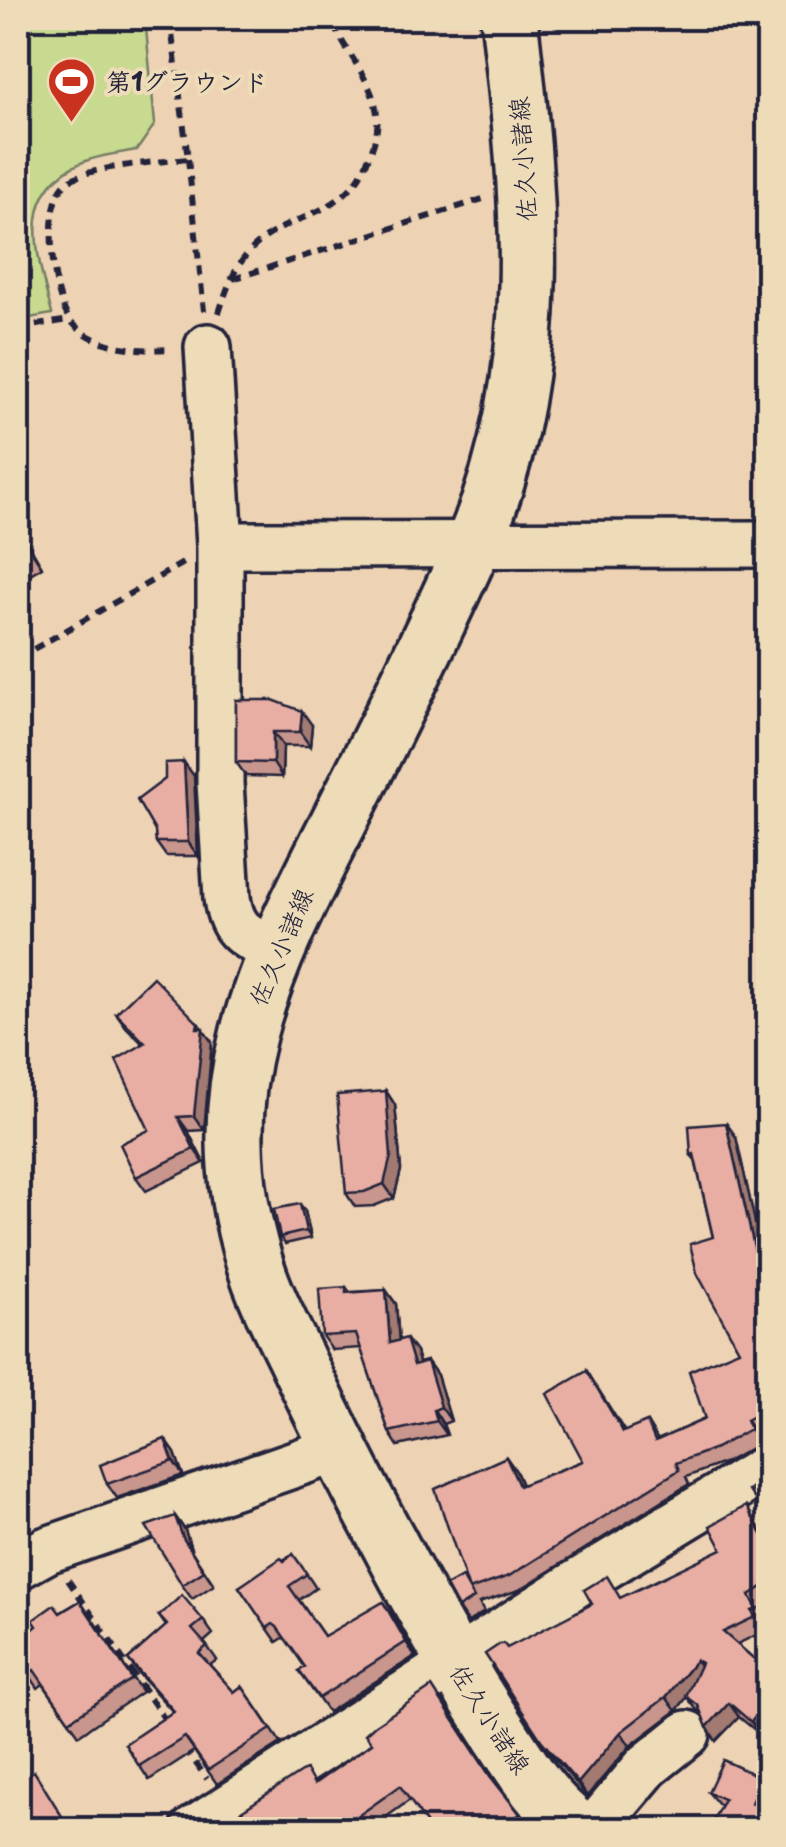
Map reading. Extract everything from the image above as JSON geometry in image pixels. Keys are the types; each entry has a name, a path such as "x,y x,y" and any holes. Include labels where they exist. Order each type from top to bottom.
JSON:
{"main road":[{"name":"佐久小諸線","path":"509,18 524,157 528,292 520,392 502,470 474,543 276,951 254,1006 240,1062 234,1118 235,1168 254,1260 268,1300 338,1448 453,1662 530,1781 569,1826"}],"street":[{"path":"208,347 220,546 220,783 226,898 237,930 276,951"},
{"path":"220,546 768,544"},
{"path":"32,1558 338,1448"},
{"path":"210,1819 453,1662 768,1467"},
{"path":"569,1826 686,1734"}],"path":[{"path":"170,18 208,347"},
{"path":"208,347 230,280 251,250 331,206 354,186 376,138 377,114 368,88 330,18"},
{"path":"230,280 524,157"},
{"path":"188,158 101,170 68,182 52,203 50,228 55,270 69,320 88,336 126,348 208,347"},
{"path":"18,328 69,320"},
{"path":"18,658 174,568 220,546"},
{"path":"32,1558 171,1728"},
{"path":"182,1744 210,1819"}],"green space":[{"name":"第1グラウンド","path":"18,18 145,18 155,124 137,150 83,162 61,174 47,190 36,228 52,314 18,320"}],"building":[{"path":"236,700 273,700 302,711 300,732 273,732 273,763 236,762"},
{"path":"184,762 188,842 156,842 155,831 137,800 165,779 165,763"},
{"path":"153,977 198,1023 197,1028 203,1028 194,1116 178,1117 194,1149 136,1177 120,1144 149,1130 116,1060 145,1043 116,1013"},
{"path":"386,1091 391,1156 384,1184 364,1192 346,1193 337,1095"},
{"path":"726,1123 759,1269 764,1266 768,1275 768,1291 759,1296 768,1315 768,1408 746,1420 750,1429 716,1448 676,1463 679,1470 509,1576 469,1590 435,1489 506,1457 519,1486 583,1461 547,1394 587,1371 623,1432 647,1422 655,1441 705,1419 689,1371 739,1350 697,1273 690,1244 713,1237 694,1154 691,1155 689,1126"},
{"path":"300,1204 306,1231 280,1237 274,1209"},
{"path":"346,1287 346,1293 386,1290 390,1343 406,1338 414,1365 427,1361 441,1407 434,1410 437,1421 389,1432 356,1334 322,1336 319,1289"},
{"path":"165,1439 173,1461 107,1484 100,1465"},
{"path":"768,1477 768,1481 748,1490"},
{"path":"746,1506 768,1545 768,1583 750,1595 757,1609 752,1611 755,1617 723,1632 768,1671 768,1707 765,1705 751,1722 729,1703 707,1727 698,1705 686,1696 701,1663 696,1660 666,1697 621,1732 578,1783 541,1740 485,1654 500,1644 507,1648 592,1604 584,1590 607,1576 620,1598 722,1549 710,1526"},
{"path":"175,1516 183,1538 204,1571 182,1585 146,1526"},
{"path":"293,1554 307,1574 289,1586 324,1636 383,1602 406,1642 319,1698 299,1671 305,1667 277,1627 273,1624 267,1628 239,1587"},
{"path":"462,1577 474,1598 458,1608 446,1586"},
{"path":"182,1595 203,1620 192,1629 207,1646 199,1653 234,1692 242,1686 271,1729 208,1770 185,1737 139,1766 125,1744 174,1711 128,1659 167,1625 159,1616"},
{"path":"80,1601 132,1679 69,1721 34,1670 29,1674 18,1658 18,1641 37,1626 33,1620 54,1605 60,1613"},
{"path":"432,1687 490,1776 520,1814 498,1830 431,1830 400,1786 338,1830 212,1830 301,1772 306,1770 314,1784 372,1743 365,1734 375,1725"},
{"path":"723,1760 762,1778 751,1803 768,1811 768,1830 708,1830 724,1799 708,1792"},
{"path":"34,1771 68,1826 62,1830 18,1830 18,1776"}],"place":[{"name":"第1グラウンド","path":"71,124"}]}
